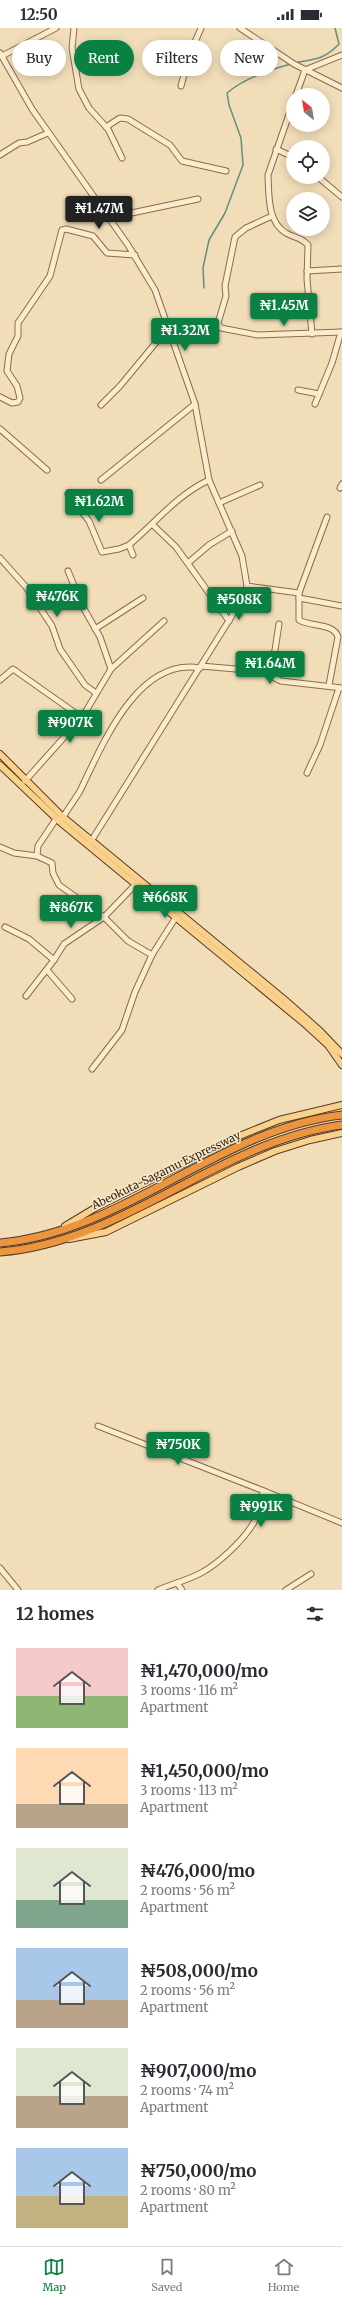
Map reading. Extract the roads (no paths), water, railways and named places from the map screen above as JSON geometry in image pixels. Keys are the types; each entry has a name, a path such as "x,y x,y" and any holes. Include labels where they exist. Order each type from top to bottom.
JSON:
{"highway":[{"name":"Abeokuta-Sagamu Expressway","path":"0,1243 23,1240 55,1232 100,1215 252,1141 304,1123 342,1115"},
{"name":"Abeokuta-Sagamu Expressway","path":"0,1252 26,1250 58,1242 104,1224 257,1150 307,1132 342,1125"}],"main road":[{"path":"0,754 60,819 93,839 285,1000 320,1031 342,1054"},
{"path":"0,765 89,845 305,1024 328,1046 342,1065"},
{"path":"55,1232 95,1208 237,1137 279,1120 342,1105"},
{"path":"58,1242 106,1232 238,1167 275,1151 342,1133"}],"street":[{"path":"56,28 1,54 48,133 135,255 155,290 195,404 209,480 242,556 247,586 243,598 201,667 89,845"},
{"path":"74,28 72,48 79,90 89,108 106,127 122,158"},
{"path":"181,86 189,56 201,28"},
{"path":"240,28 294,64 342,88"},
{"path":"299,88 305,70 342,55"},
{"path":"106,127 120,118 128,119 170,145 182,161 226,171"},
{"path":"286,122 268,175 272,216 284,232 304,240 308,245 307,271 312,334"},
{"path":"0,155 19,143 27,142 48,133"},
{"path":"276,149 286,154"},
{"path":"326,184 342,197"},
{"path":"108,218 198,199"},
{"path":"272,216 246,228 235,238 225,286 226,296 218,323 221,328 226,330 257,335 342,332 314,404"},
{"path":"0,397 12,403 20,400 17,386 6,371 9,354 18,336 18,323 50,276 62,230 66,228 93,236 107,253 135,255"},
{"path":"307,271 342,269"},
{"path":"101,405 120,386 168,328"},
{"path":"298,390 319,394"},
{"path":"101,480 195,404"},
{"path":"0,429 47,470"},
{"path":"68,494 89,521 102,552 119,549 129,545 153,525 163,512 185,494 209,480"},
{"path":"219,504 260,485"},
{"path":"327,517 299,595 299,620 304,623 332,629 336,632 338,637 329,685"},
{"path":"153,525 170,541 188,563 229,621"},
{"path":"188,563 209,545 232,531"},
{"path":"129,545 133,555"},
{"path":"0,558 26,586 52,626 60,649 85,685 96,693"},
{"path":"68,571 83,608 100,637 111,669"},
{"path":"247,586 299,595 342,606"},
{"path":"95,629 143,598"},
{"path":"25,780 81,717 111,669 164,621"},
{"path":"271,676 279,624"},
{"path":"37,856 38,846 60,819 80,790 93,761 126,706 137,692 147,683 179,666 237,668 260,671 281,681 329,685 341,688 320,746 307,773"},
{"path":"0,680 13,669 81,717"},
{"path":"0,847 14,852 37,856 52,863 52,873 59,885 104,917 128,941 152,955"},
{"path":"26,996 47,970 64,944 104,917 136,884"},
{"path":"92,1069 122,1030 135,992 152,955 176,917"},
{"path":"5,928 29,939 54,960"},
{"path":"47,970 72,999"},
{"path":"98,1426 342,1523"},
{"path":"158,1590 202,1573 217,1563 243,1537 255,1521 259,1499 264,1491"},
{"path":"0,1568 18,1590"},
{"path":"286,1590 311,1574"},
{"path":"177,1583 182,1590"}],"waterway":[{"path":"294,63 318,58 334,49 339,44 335,28"},
{"path":"204,288 203,268 209,240 225,213 243,165 241,138 229,105 227,93 241,83 257,75 291,64"}]}
